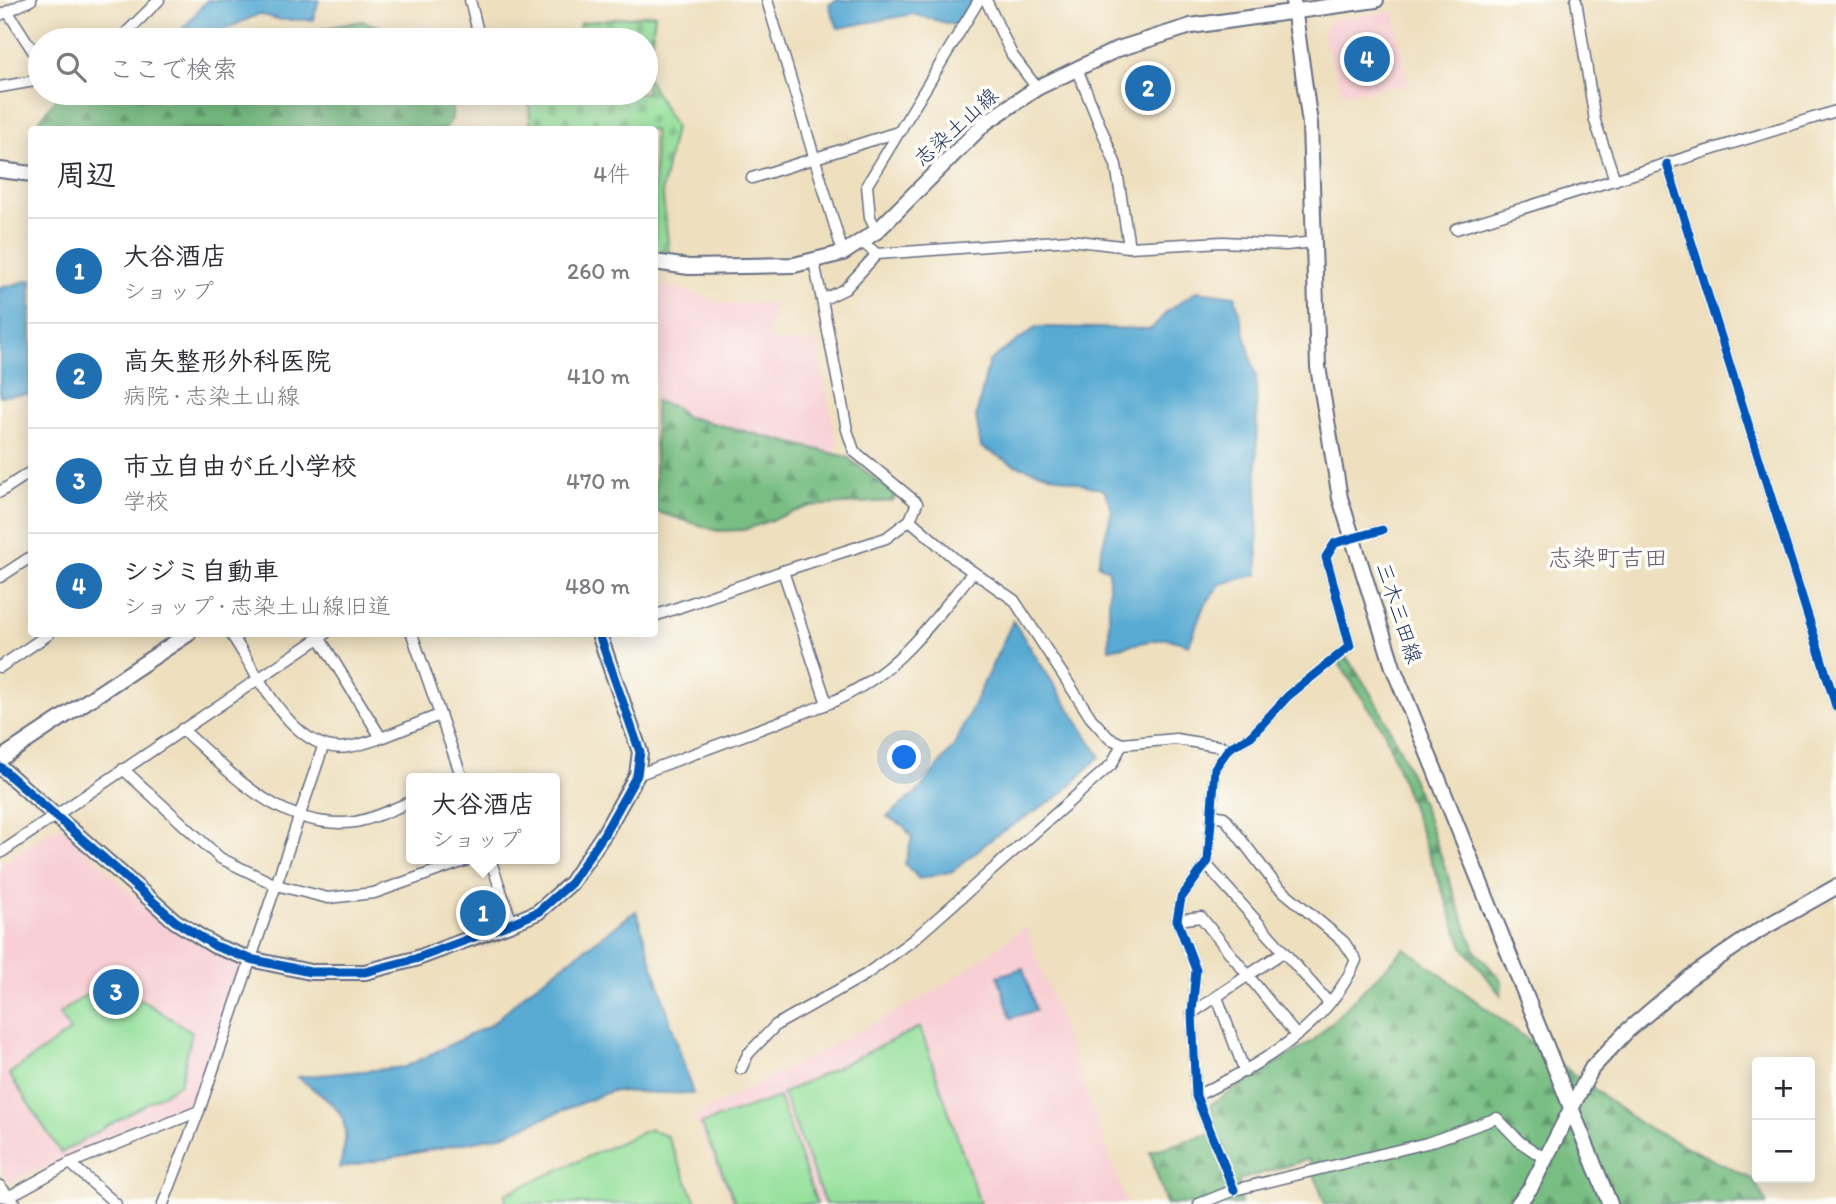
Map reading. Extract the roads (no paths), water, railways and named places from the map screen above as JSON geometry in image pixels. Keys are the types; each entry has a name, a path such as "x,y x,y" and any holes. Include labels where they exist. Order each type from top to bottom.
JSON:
{"main road":[{"name":"志染土山線","path":"658,263 689,267 814,262 843,253 877,231 985,124 1037,88 1118,49 1191,26 1294,5 1376,0"},
{"name":"三木三田線","path":"1294,5 1310,124 1318,367 1340,498 1393,667 1610,1204"},
{"path":"0,170 28,174"},
{"path":"0,759 183,637"},
{"path":"0,767 175,921 215,946 250,959 310,972 365,972 415,959 538,912 570,883 604,834 637,775 640,752 603,637"},
{"path":"1518,1204 1531,1187 1591,1068 1627,1031 1689,978 1758,931 1836,887"}],"street":[{"path":"28,46 4,13 31,0"},
{"path":"131,28 159,0"},
{"path":"470,0 477,28"},
{"path":"767,0 843,253"},
{"path":"877,231 870,218 867,185 979,0"},
{"path":"986,0 1012,55 1037,88"},
{"path":"1576,0 1595,121 1615,180"},
{"path":"1077,69 1116,165 1129,247"},
{"path":"0,87 28,82"},
{"path":"1456,229 1836,111"},
{"path":"752,178 901,131"},
{"path":"1667,164 1836,706"},
{"path":"822,300 845,289 877,254 1070,240 1129,247 1223,242 1286,245 1315,242"},
{"path":"863,242 877,254"},
{"path":"658,615 886,538 910,520 917,503 854,451 814,262"},
{"path":"0,492 28,474"},
{"path":"910,520 973,572 1014,600 1091,718 1110,738 1122,744 1176,739 1229,748"},
{"path":"1234,1189 1196,1096 1192,1013 1196,970 1177,920 1181,898 1206,864 1215,768 1229,748 1251,736 1288,696 1350,646 1326,557 1335,543"},
{"path":"0,578 28,559"},
{"path":"782,571 827,704"},
{"path":"637,775 848,696 894,665 973,572"},
{"path":"0,666 44,637"},
{"path":"233,637 292,726 323,747 349,747 440,715"},
{"path":"0,853 319,637"},
{"path":"323,637 380,736"},
{"path":"413,637 460,773"},
{"path":"182,729 245,786 299,818 327,824 359,821 406,804"},
{"path":"741,1069 748,1054 776,1025 865,975 914,940 1112,764 1122,744"},
{"path":"163,1204 199,1111 323,747"},
{"path":"123,769 220,858 276,885 328,898 374,893 456,864"},
{"path":"1196,1096 1245,1072 1296,1035 1349,979 1356,960 1345,942 1276,885 1224,817 1212,815"},
{"path":"492,864 512,923"},
{"path":"1206,864 1329,1003"},
{"path":"1177,920 1201,917 1296,1035"},
{"path":"1192,1013 1283,952"},
{"path":"1217,997 1245,1072"},
{"path":"0,1186 7,1200 70,1163 199,1111"},
{"path":"1199,1204 1234,1189 1427,1143 1497,1118 1520,1142 1544,1158"},
{"path":"70,1163 116,1204"}],"water":[{"path":"207,0 319,0 313,20 281,20 259,14 228,28 183,28"},
{"path":"836,0 973,0 958,26 913,14 838,28 829,5"},
{"path":"28,281 28,394 0,396 0,288"},
{"path":"1197,291 1235,296 1256,377 1258,574 1220,584 1203,608 1189,645 1166,638 1109,649 1109,570 1098,564 1112,510 1104,490 1015,465 981,447 976,417 989,361 1037,327 1151,329 1169,310"},
{"path":"1013,621 1100,756 1062,794 994,837 953,871 919,879 905,864 912,838 903,825 887,817 919,790 954,746"},
{"path":"636,911 693,1094 611,1091 500,1136 339,1168 345,1135 340,1114 324,1097 298,1077 405,1067 492,1024 528,991"},
{"path":"1023,968 1036,1010 1011,1018 998,976"}],"tunnel":[{"path":"1335,543 1374,532"}],"place":[{"name":"シジミ自動車","path":"1367,59"},
{"name":"高矢整形外科医院","path":"1148,88"},
{"name":"大谷酒店","path":"483,913"},
{"name":"市立自由が丘小学校","path":"116,992"}],"district":[{"name":"志染町吉田","path":"1608,558"}]}
